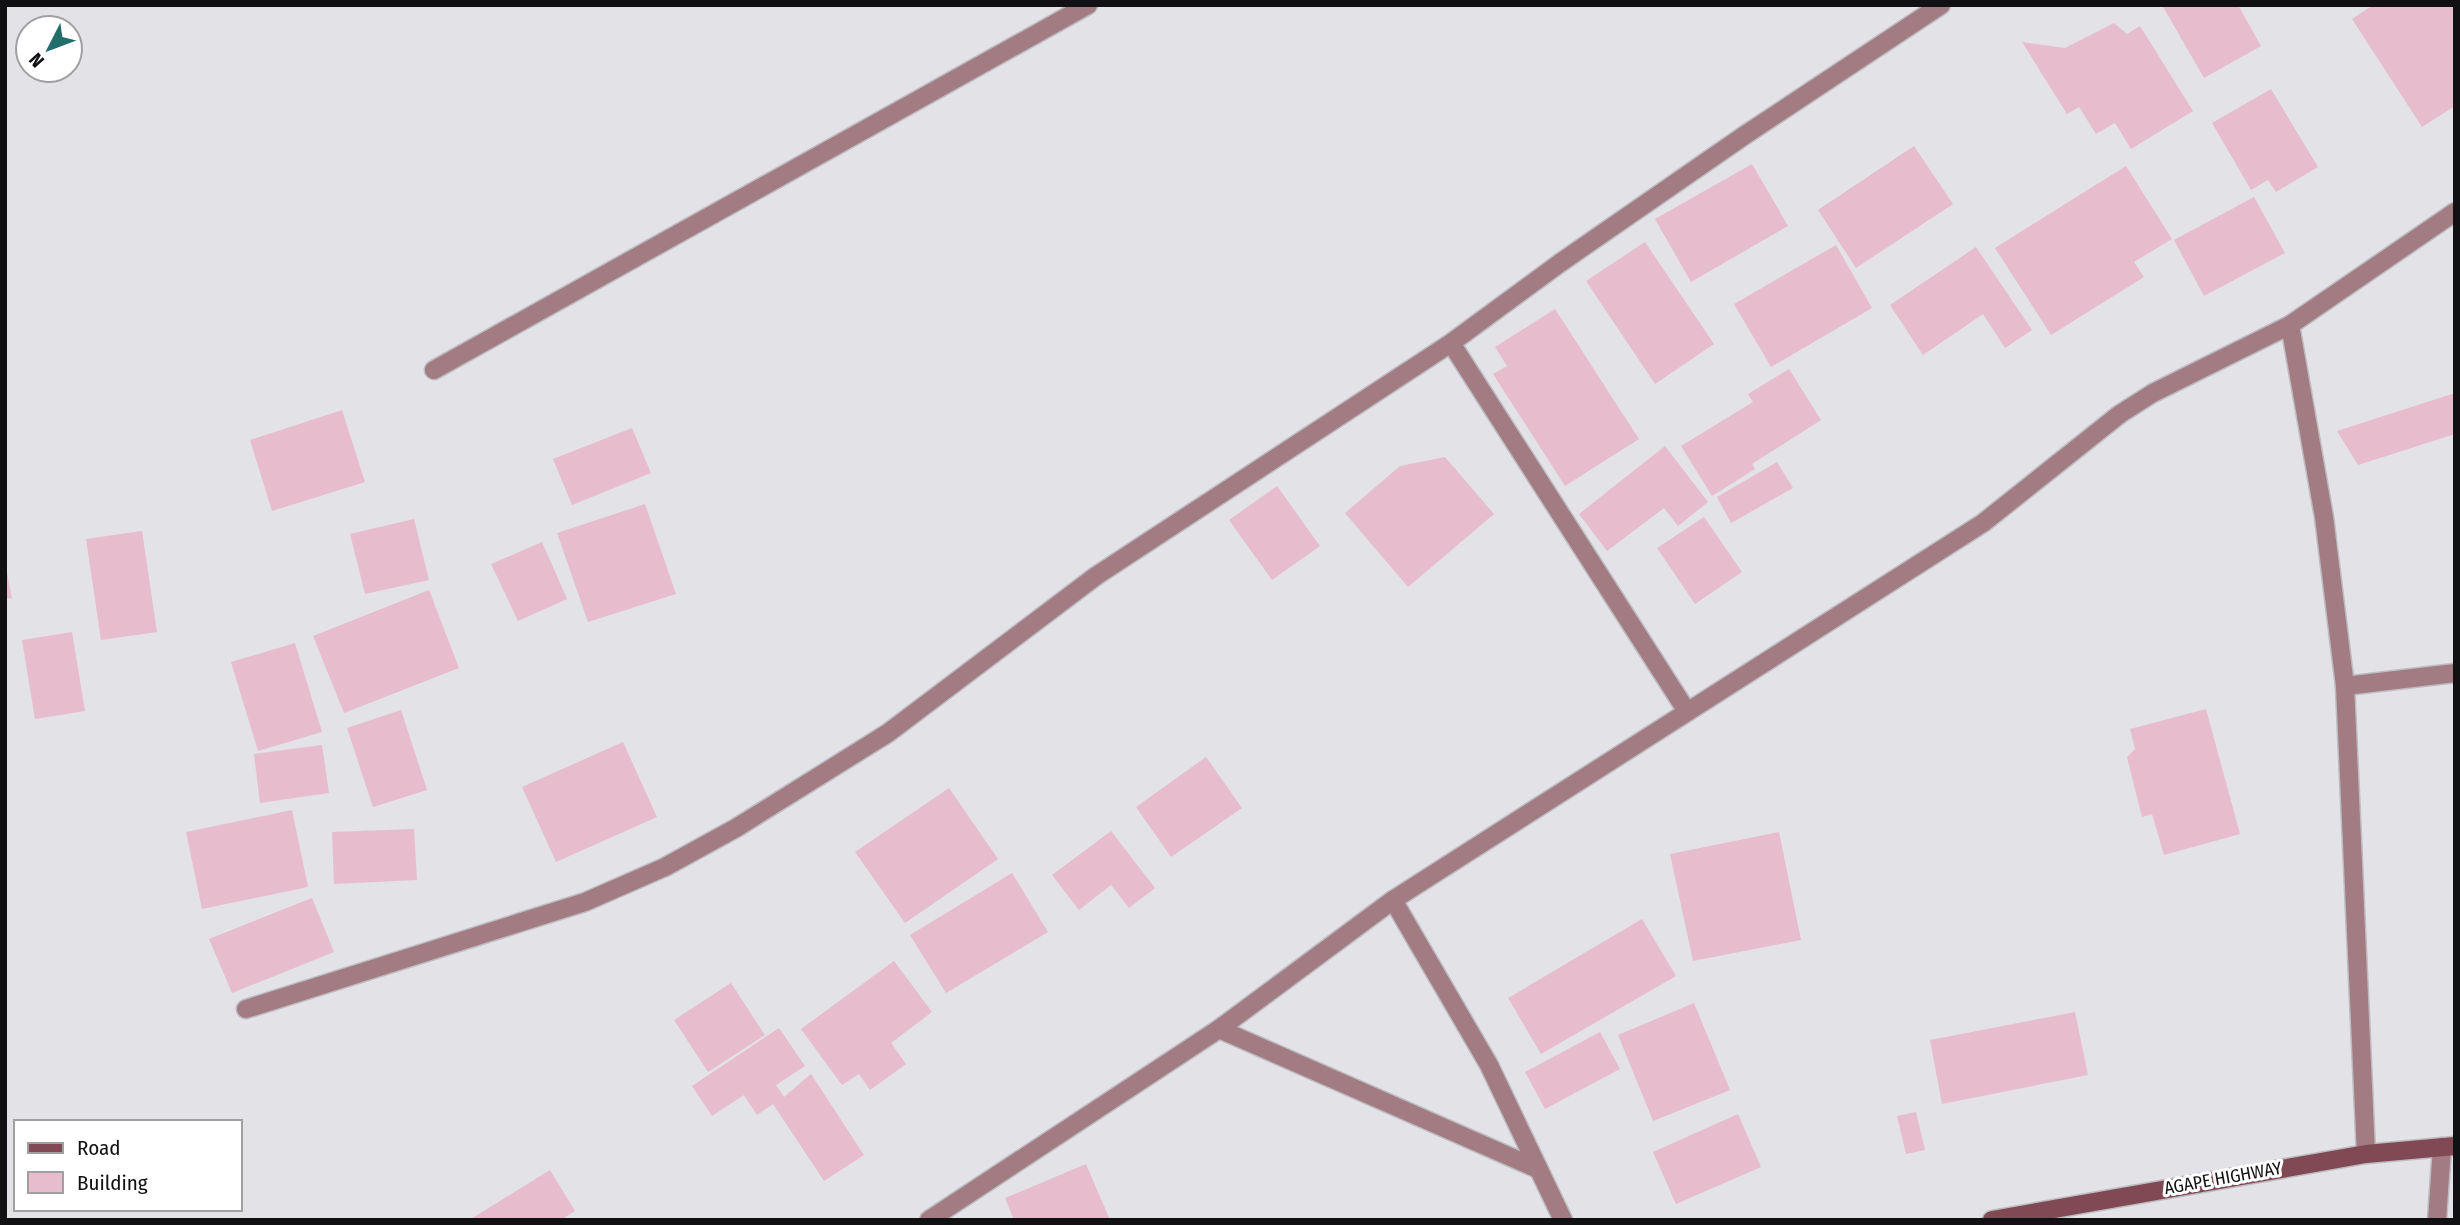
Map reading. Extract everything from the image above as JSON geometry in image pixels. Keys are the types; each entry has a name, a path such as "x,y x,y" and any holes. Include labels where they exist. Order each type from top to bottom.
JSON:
{"street":[{"path":"434,370 1088,5"},
{"path":"246,1009 585,902 677,860 736,828 888,733 1096,576 1451,343 1560,262 1941,5"},
{"path":"929,1220 1219,1030 1392,900 1983,523 2120,414 2153,393 2290,326 2455,212"},
{"path":"2290,326 2324,517 2345,686 2366,1154"},
{"path":"1451,343 1686,710"},
{"path":"2345,686 2455,673"},
{"path":"1392,900 1489,1065 1563,1220"},
{"path":"1219,1030 1538,1169"},
{"path":"2437,1220 2449,1147"},
{"name":"AGAPE HIGHWAY","path":"1993,1220 2366,1154 2449,1147"}],"building":[{"path":"2162,5 2238,5 2261,46 2204,78"},
{"path":"2373,5 2455,5 2455,106 2422,127 2352,19"},
{"path":"2114,23 2127,34 2140,26 2193,111 2131,149 2115,123 2096,134 2079,107 2067,114 2022,42 2065,48"},
{"path":"2271,89 2318,167 2276,192 2268,180 2251,190 2212,123"},
{"path":"1914,146 1953,204 1856,268 1818,210"},
{"path":"1752,164 1788,226 1691,282 1655,219"},
{"path":"2126,166 2172,239 2134,262 2144,277 2051,335 1995,248"},
{"path":"2254,197 2285,253 2204,296 2174,240"},
{"path":"1645,242 1714,344 1655,384 1586,281"},
{"path":"1836,245 1872,308 1771,367 1734,304"},
{"path":"1976,247 2032,330 2005,348 1983,314 1923,355 1890,305"},
{"path":"1555,309 1639,439 1565,486 1493,374 1507,366 1495,347"},
{"path":"1789,369 1821,420 1752,464 1755,469 1712,496 1681,446 1753,402 1748,394"},
{"path":"2455,393 2455,434 2358,465 2337,431"},
{"path":"342,410 365,482 272,511 250,440"},
{"path":"632,428 651,473 572,505 553,459"},
{"path":"1665,446 1708,502 1678,526 1664,508 1607,551 1579,514"},
{"path":"1445,457 1494,514 1408,587 1345,513 1400,466"},
{"path":"1777,462 1793,488 1731,523 1717,497"},
{"path":"1277,486 1320,546 1272,580 1229,520"},
{"path":"645,504 676,594 588,622 557,533"},
{"path":"1704,517 1742,572 1695,604 1657,548"},
{"path":"414,519 429,580 365,594 350,534"},
{"path":"142,531 157,632 101,640 86,539"},
{"path":"542,542 567,599 518,621 491,564"},
{"path":"5,563 12,598 5,599"},
{"path":"429,590 459,668 344,713 313,636"},
{"path":"72,632 85,711 35,719 22,640"},
{"path":"295,643 322,732 258,751 231,662"},
{"path":"2206,709 2240,834 2164,855 2152,814 2142,817 2127,757 2135,749 2130,729"},
{"path":"401,710 427,790 373,807 347,728"},
{"path":"623,742 657,817 556,862 522,787"},
{"path":"322,745 329,793 260,803 254,754"},
{"path":"1206,757 1242,808 1171,857 1136,807"},
{"path":"949,788 998,859 905,923 855,852"},
{"path":"292,810 308,887 202,909 186,832"},
{"path":"414,829 417,880 334,884 332,832"},
{"path":"1111,831 1155,888 1129,908 1111,885 1079,910 1052,875"},
{"path":"1779,832 1801,940 1693,961 1670,854"},
{"path":"1012,873 1048,932 946,993 910,935"},
{"path":"312,898 334,952 232,993 209,939"},
{"path":"1642,919 1676,976 1541,1054 1508,998"},
{"path":"894,961 932,1012 891,1043 906,1064 870,1090 859,1074 842,1085 801,1029"},
{"path":"731,983 765,1035 708,1072 674,1020"},
{"path":"1694,1003 1730,1090 1653,1121 1618,1035"},
{"path":"2075,1012 2088,1075 1942,1104 1930,1040"},
{"path":"779,1028 805,1066 776,1085 784,1097 811,1074 864,1155 824,1181 773,1104 757,1115 744,1095 712,1116 692,1086"},
{"path":"1600,1032 1620,1069 1545,1109 1525,1072"},
{"path":"1916,1112 1925,1150 1906,1154 1897,1116"},
{"path":"1738,1114 1761,1167 1676,1204 1653,1152"},
{"path":"1086,1164 1110,1220 1014,1220 1005,1198"},
{"path":"550,1170 575,1211 561,1220 469,1220"}]}
